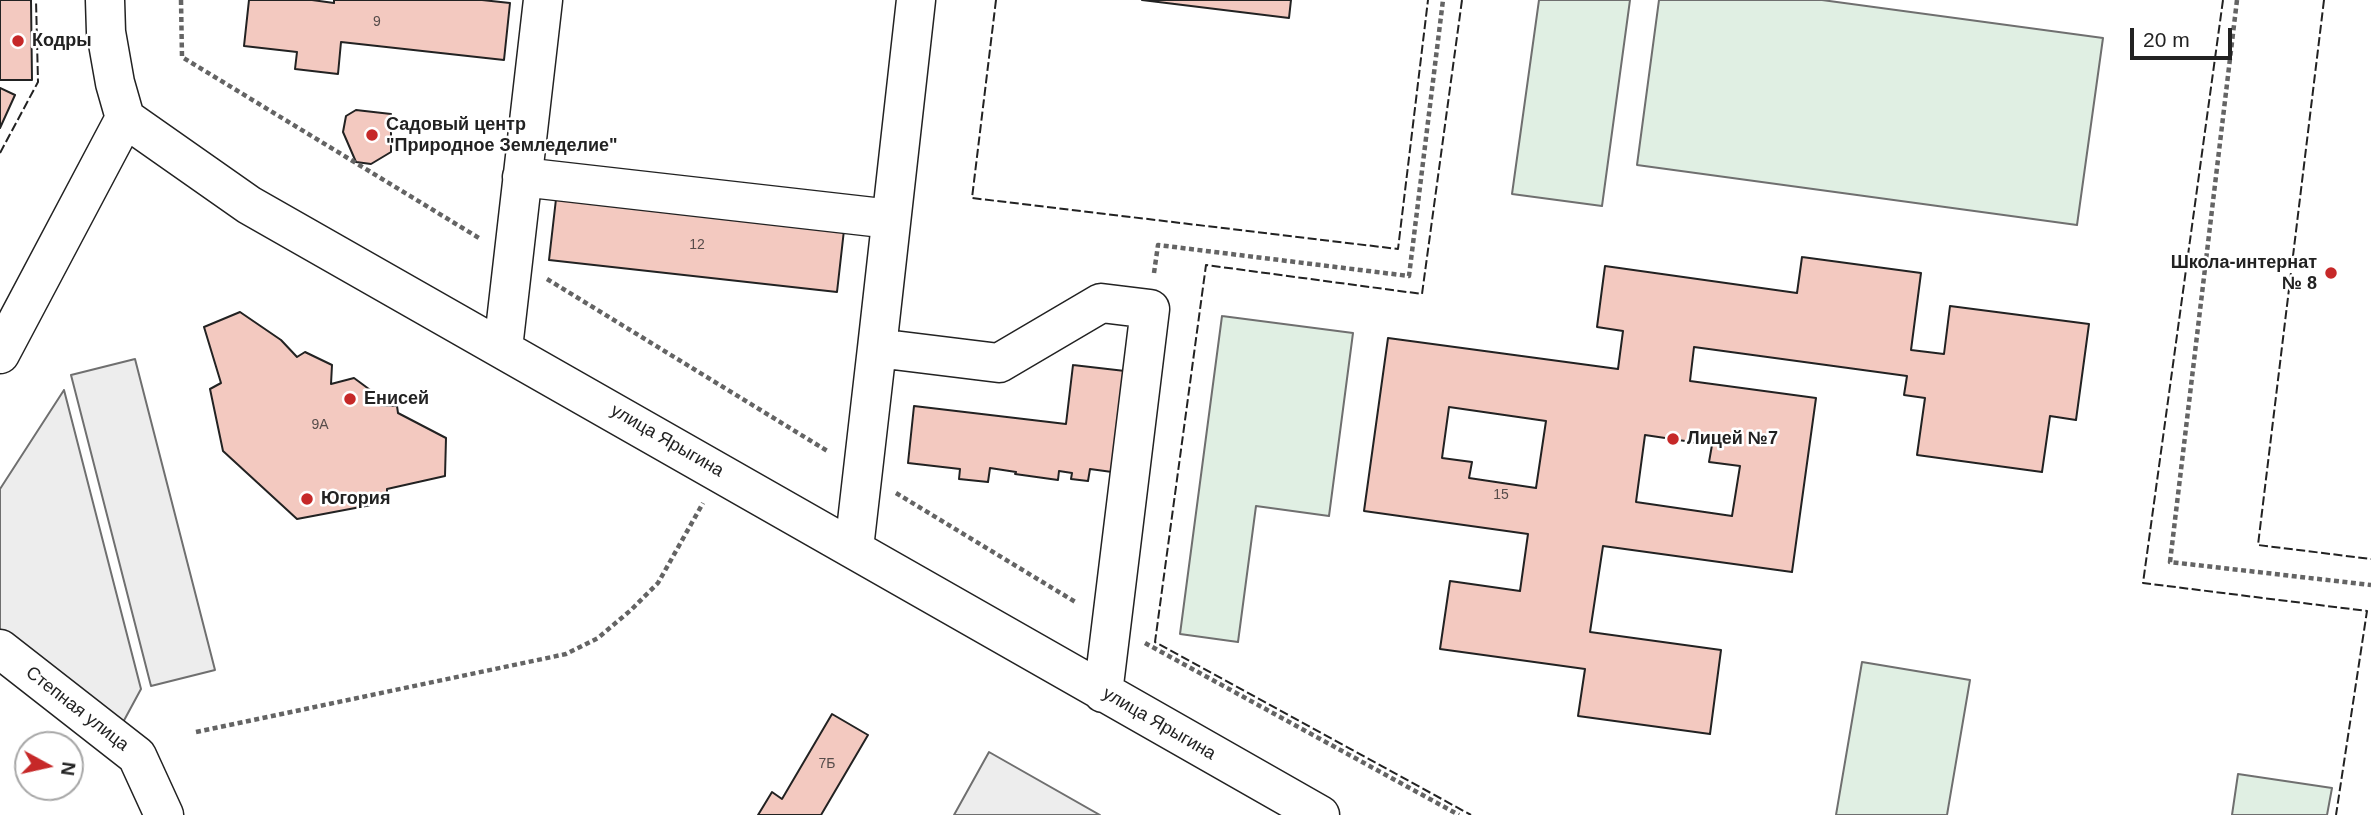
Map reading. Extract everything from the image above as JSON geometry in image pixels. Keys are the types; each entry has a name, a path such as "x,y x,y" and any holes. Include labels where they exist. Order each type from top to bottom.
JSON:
{"street":[{"path":"0,354 125,118 114,83 106,32 105,0"},
{"path":"503,348 542,0"},
{"path":"854,548 916,0"},
{"name":"улица Ярыгина","path":"125,118 249,205 854,548 1314,814"},
{"path":"522,177 891,219"},
{"path":"877,348 999,363 1101,303 1150,309 1103,692"},
{"name":"Степная улица","path":"0,649 137,756 164,815"}],"path":[{"path":"181,0 182,57 1111,624 1459,815"},
{"path":"1158,245 1409,276 1443,0"},
{"path":"2237,0 2170,562 2371,585"},
{"path":"197,732 566,654 598,638 659,583 721,472"}],"green space":[{"path":"1539,0 1630,0 1602,206 1512,194"},
{"path":"1659,0 1822,0 2103,38 2077,225 1637,165"},
{"path":"1222,316 1353,333 1329,516 1256,506 1238,642 1180,634"},
{"path":"1862,662 1970,680 1947,815 1836,815"},
{"path":"2238,774 2332,788 2327,815 2232,815"}],"shaded area":[{"path":"135,359 215,670 151,686 71,375"},
{"path":"64,390 141,689 121,726 0,629 0,489"},
{"path":"989,752 1100,815 954,815"}],"building":[{"path":"0,0 31,0 32,80 0,80"},
{"path":"249,0 312,0 334,3 334,0 482,0 510,3 504,60 341,42 338,74 295,69 297,52 244,46"},
{"path":"1142,0 1291,0 1289,18"},
{"path":"0,88 15,95 0,128"},
{"path":"356,110 391,114 391,152 371,164 356,162 343,132 346,116"},
{"path":"556,199 844,230 837,292 549,260"},
{"path":"1802,257 1921,273 1911,350 1944,354 1950,306 2089,324 2076,420 2050,416 2042,472 1917,455 1925,398 1904,395 1907,376 1694,347 1690,381 1816,398 1792,572 1603,546 1590,632 1721,650 1710,734 1578,716 1585,669 1440,649 1450,581 1520,591 1528,534 1364,511 1388,338 1618,369 1623,331 1597,327 1605,266 1797,293","holes":["1449,407 1546,421 1536,488 1469,478 1472,462 1442,458","1645,435 1712,445 1709,462 1740,466 1732,516 1636,502"]},
{"path":"240,312 281,340 297,357 305,352 332,365 331,384 354,378 377,395 379,405 397,406 398,413 446,438 445,476 387,489 387,502 297,519 223,451 210,389 221,383 204,327"},
{"path":"1073,365 1125,371 1112,472 1090,469 1088,481 1071,479 1072,473 1059,471 1058,480 990,468 988,482 959,479 960,469 908,463 914,406 1066,424"},
{"path":"832,714 868,735 821,815 758,815 772,792 782,799"}],"fence":[{"path":"0,153 38,82 36,0"},
{"path":"996,0 972,198 1398,249 1428,0"},
{"path":"1462,0 1422,294 1206,265 1155,642 1471,815"},
{"path":"2223,0 2143,583 2367,611 2336,815"},
{"path":"2324,0 2258,545 2371,559"}],"place":[{"name":"Кодры","path":"18,41"},
{"name":"Садовый центр \"Природное Земледелие\"","path":"372,135"},
{"name":"Школа-интернат № 8","path":"2331,273"},
{"name":"Енисей","path":"350,399"},
{"name":"Лицей №7","path":"1673,439"},
{"name":"Югория","path":"307,499"}]}
